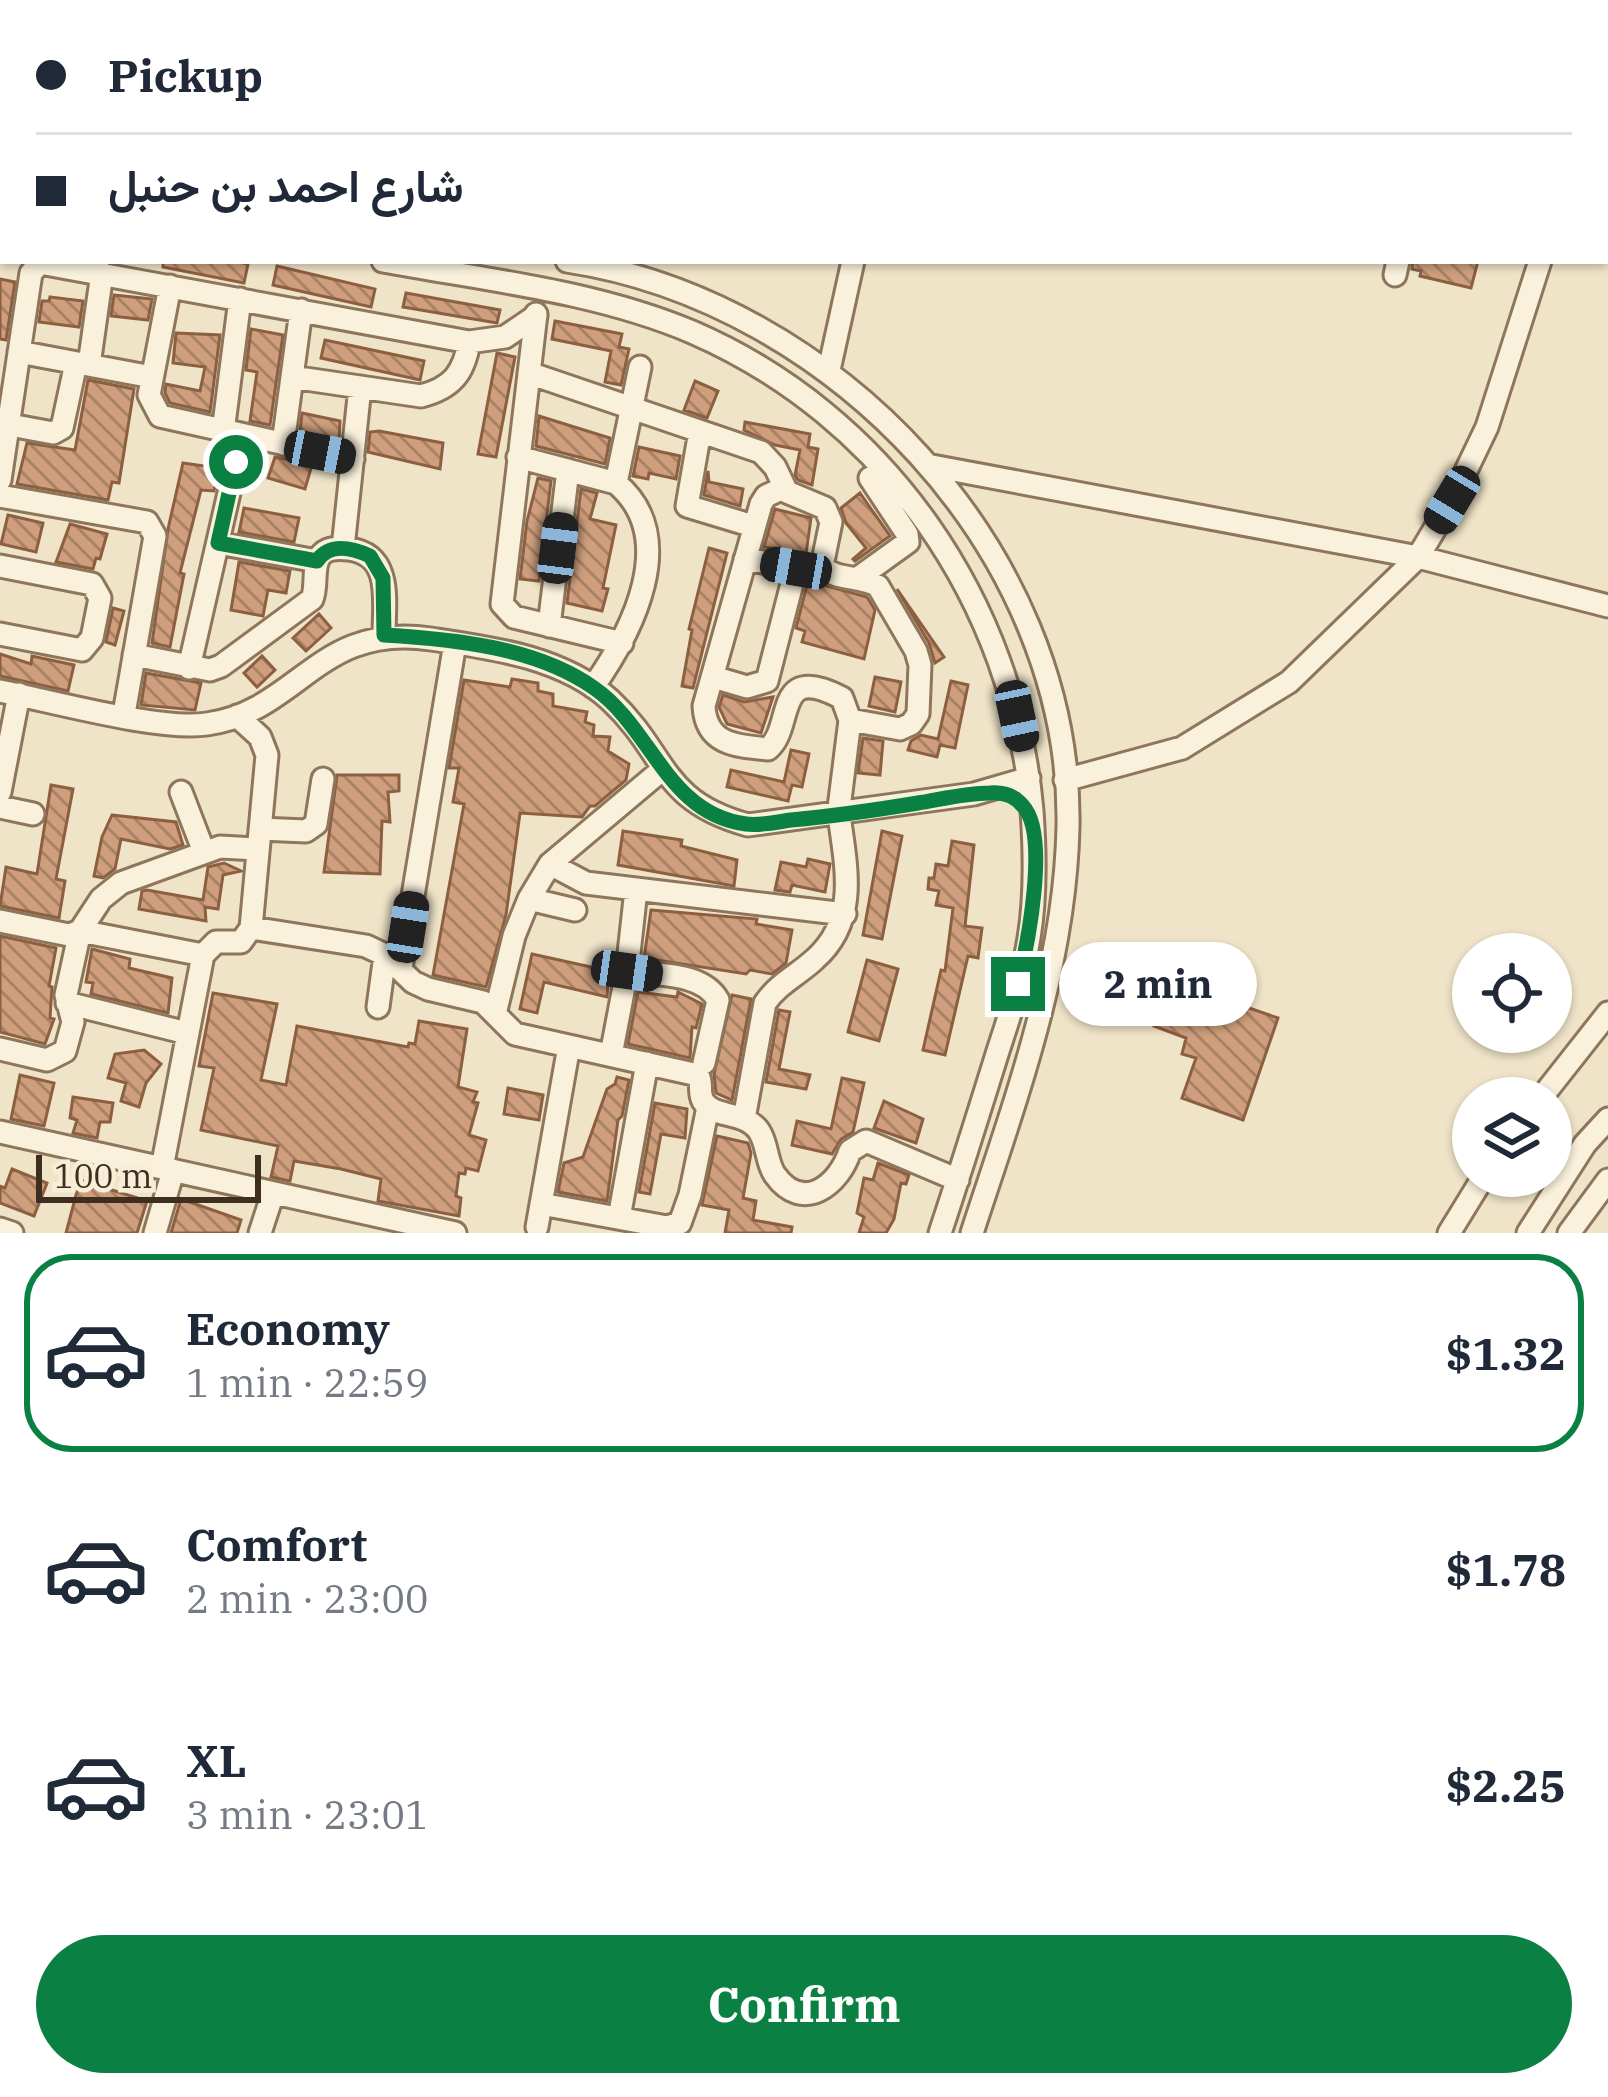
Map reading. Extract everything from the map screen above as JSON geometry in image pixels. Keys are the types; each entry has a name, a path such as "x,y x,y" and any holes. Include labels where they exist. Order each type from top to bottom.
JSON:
{"street":[{"path":"0,480 31,273 39,264"},
{"path":"55,264 469,342 506,337 536,316"},
{"path":"399,264 619,307 692,332 761,368 826,414 881,465 914,503 968,587 1006,678 1029,778 1035,881 1030,937 940,1233"},
{"path":"582,264 625,273 719,306 829,370 932,466 982,538 1017,602 1042,670 1065,780 1068,826 1053,967 972,1233"},
{"path":"829,370 852,264"},
{"path":"1065,780 1182,748 1289,682 1418,556 1487,427 1539,264"},
{"path":"10,425 53,433 62,428 102,273"},
{"path":"170,286 148,395 160,416 352,459"},
{"path":"541,290 502,604 514,617 622,644"},
{"path":"188,668 218,543 233,434 240,299"},
{"path":"284,444 301,310"},
{"path":"292,377 421,396 440,391 456,379 466,362 469,342"},
{"path":"19,352 152,377"},
{"path":"616,483 640,367"},
{"path":"529,373 761,452 775,467 783,488 820,503 829,514 820,562 830,574"},
{"path":"826,414 848,386"},
{"path":"343,548 360,387"},
{"path":"700,431 687,506 753,526"},
{"path":"518,458 616,483 632,500 650,544 634,619 593,687"},
{"path":"932,466 1418,556 1608,606"},
{"path":"549,626 568,470"},
{"path":"858,578 908,542 870,478"},
{"path":"744,1119 766,1004 774,990 827,947 845,914 848,888 838,816 850,720 842,698 809,688 790,696 776,742 764,749 726,743 709,728 704,706 753,526 766,496 783,488"},
{"path":"0,496 151,524 155,536 124,714"},
{"path":"218,543 317,561"},
{"path":"134,655 188,668 221,666 307,603 316,589 317,561 328,550 343,548 370,556 381,569 384,635"},
{"path":"745,559 858,578 881,590 916,651 918,715 900,728 850,720"},
{"path":"0,566 92,584 100,598 92,638 82,650 0,634"},
{"path":"712,677 754,688 771,676 796,568"},
{"path":"0,792 9,693 190,724 237,716 347,645 384,635 513,652 593,687 624,715 685,796 714,816 748,825 987,792 1029,778"},
{"path":"378,1007 393,961 455,643"},
{"path":"155,1233 202,956 216,942 241,942 251,928 267,755 260,736 237,716"},
{"path":"495,1014 514,936 550,864 663,769"},
{"path":"0,1049 47,1060 65,1051 73,1022 67,1003 80,931 101,899 121,883 204,852 305,831 316,824 323,779"},
{"path":"181,792 204,852"},
{"path":"987,792 1016,799 1033,825"},
{"path":"0,807 33,814"},
{"path":"550,864 586,883 845,914"},
{"path":"611,1055 636,890"},
{"path":"529,899 575,910"},
{"path":"0,922 69,934 80,931 202,956"},
{"path":"251,928 366,946 393,961 413,982 475,999 515,1034 698,1075 700,1094 709,1106 744,1119 759,1132 772,1171 793,1189 821,1190 833,1183 843,1172 850,1151 866,1142 958,1180"},
{"path":"627,971 699,982 713,992 718,1000 704,1063"},
{"path":"67,1003 187,1033"},
{"path":"1558,1077 1608,1013"},
{"path":"1001,1042 1027,1064"},
{"path":"537,1227 569,1046"},
{"path":"619,1219 647,1063"},
{"path":"541,1204 668,1227 685,1218 709,1106"},
{"path":"1528,1233 1585,1144 1608,1119"},
{"path":"0,1132 455,1233"},
{"path":"1569,1233 1608,1180"},
{"path":"260,1233 273,1192"},
{"path":"1449,1233 1471,1197"},
{"path":"0,1229 11,1233"}],"building":[{"path":"163,264 248,264 244,283"},
{"path":"1413,264 1477,264 1471,288 1420,276 1421,271 1412,269"},
{"path":"277,266 375,289 371,307 273,285"},
{"path":"0,279 15,282 6,340 0,339"},
{"path":"406,293 500,310 497,323 403,307"},
{"path":"114,295 152,299 148,320 111,316"},
{"path":"50,297 83,301 79,327 39,322 42,301"},
{"path":"555,321 622,334 619,347 629,349 621,385 605,382 611,351 552,339"},
{"path":"251,329 283,335 270,425 250,421 257,372 246,370"},
{"path":"176,333 220,335 210,412 170,403 165,393 166,384 200,391 205,367 173,363"},
{"path":"325,340 424,361 420,380 321,358"},
{"path":"497,353 515,357 496,457 478,454"},
{"path":"88,380 134,389 119,483 112,482 108,500 17,484 27,443 75,450"},
{"path":"695,381 718,391 707,418 684,410"},
{"path":"302,413 340,421 339,441 300,432"},
{"path":"539,416 610,438 605,464 536,446"},
{"path":"745,422 810,434 808,447 818,449 812,485 795,475 800,450 775,445 744,430"},
{"path":"370,432 443,443 440,469 368,452"},
{"path":"639,447 680,456 676,479 649,473 648,479 633,476"},
{"path":"275,457 312,465 305,489 268,478"},
{"path":"183,463 218,468 214,491 201,490 180,573 184,574 170,647 152,643"},
{"path":"708,471 709,482 743,489 740,506 704,495"},
{"path":"538,478 551,481 539,581 520,579"},
{"path":"581,489 597,493 590,519 616,525 602,611 567,603"},
{"path":"860,493 890,536 855,561 866,548 846,523 841,508"},
{"path":"244,508 299,518 294,542 239,532"},
{"path":"775,509 811,518 806,554 764,547"},
{"path":"8,515 43,523 36,552 1,544"},
{"path":"70,524 107,534 93,569 56,562"},
{"path":"709,548 727,553 693,688 682,686 689,629"},
{"path":"239,562 290,571 286,593 268,590 263,616 231,610"},
{"path":"816,583 867,597 875,610 864,659 802,642 805,631 796,628 807,585"},
{"path":"897,589 944,657 935,663 929,643"},
{"path":"113,608 124,611 115,645 106,642"},
{"path":"319,614 331,628 306,651 293,638"},
{"path":"0,654 31,664 32,656 74,665 68,691 0,676"},
{"path":"262,656 275,670 257,687 244,673"},
{"path":"146,673 201,683 195,710 141,705"},
{"path":"875,677 901,682 895,712 869,706"},
{"path":"512,679 538,683 538,691 553,694 553,706 587,712 585,722 594,725 593,736 610,737 608,751 629,764 626,780 582,817 520,813 506,915 486,987 433,975 464,804 453,802 459,768 449,768 464,680 510,687"},
{"path":"951,681 968,685 955,748 940,745 937,757 908,750 911,741 921,735 938,739"},
{"path":"723,695 744,702 773,697 761,733 727,724 719,707"},
{"path":"863,738 883,741 880,775 858,773"},
{"path":"791,750 809,754 802,787 792,785 788,801 727,787 731,770 784,782"},
{"path":"337,775 399,775 399,791 388,792 390,822 382,821 380,874 324,872"},
{"path":"51,785 73,789 56,879 65,881 59,918 0,906 6,867 37,874"},
{"path":"112,815 176,822 183,845 170,849 121,839 115,869 103,878 94,876"},
{"path":"623,831 682,840 681,846 737,860 734,886 618,865"},
{"path":"882,831 902,836 882,939 863,935"},
{"path":"952,841 974,845 965,926 982,928 978,958 968,956 945,1055 923,1050 941,970 945,971 953,908 936,905 939,891 928,889 936,864 948,866"},
{"path":"808,859 830,864 825,892 792,885 790,892 775,890 781,862 806,867"},
{"path":"224,863 241,871 223,875 218,909 205,907 206,921 139,909 142,891 147,890 203,900 208,867"},
{"path":"651,910 757,919 756,924 792,930 786,963 772,974 750,970 746,974 644,958"},
{"path":"0,936 56,948 49,986 50,1018 54,1019 45,1044 0,1032"},
{"path":"92,949 130,959 129,968 172,978 168,1013 91,994 93,983 86,982"},
{"path":"532,954 609,971 607,997 544,982 537,1013 520,1009"},
{"path":"867,960 898,969 879,1041 848,1032"},
{"path":"1158,985 1214,1006 1217,997 1278,1018 1243,1120 1182,1098 1196,1058 1182,1054 1186,1038 1154,1026 1159,1010 1150,1006"},
{"path":"638,992 677,997 678,992 702,1004 696,1028 692,1027 690,1058 628,1044"},
{"path":"213,993 277,1004 261,1080 286,1085 297,1026 408,1047 415,1044 419,1021 467,1029 458,1087 477,1092 469,1135 486,1140 478,1171 466,1168 465,1174 459,1173 459,1216 378,1201 381,1179 341,1169 294,1161 290,1181 271,1177 278,1146 201,1130 214,1068 199,1066"},
{"path":"732,995 751,999 732,1100 716,1093 714,1074"},
{"path":"779,1010 790,1012 779,1069 810,1075 806,1089 766,1082"},
{"path":"144,1050 161,1064 146,1083 139,1107 121,1101 126,1083 108,1078 115,1054"},
{"path":"20,1075 54,1083 44,1126 11,1119"},
{"path":"617,1077 629,1080 618,1120 607,1201 558,1192 564,1163 583,1157 607,1089"},
{"path":"842,1078 864,1083 853,1132 841,1139 832,1154 792,1145 797,1121 831,1129"},
{"path":"508,1088 543,1095 539,1120 504,1114"},
{"path":"73,1097 113,1103 110,1122 100,1122 97,1138 73,1133 77,1120 70,1118"},
{"path":"884,1101 923,1119 916,1143 874,1128"},
{"path":"655,1103 687,1109 685,1138 661,1134 650,1194 639,1192"},
{"path":"717,1136 748,1143 751,1153 743,1198 756,1201 753,1220 792,1227 791,1233 725,1233 729,1210 702,1205"},
{"path":"878,1163 909,1175 906,1184 901,1183 894,1219 886,1233 859,1233 864,1217 857,1213 864,1178 873,1180"},
{"path":"12,1169 47,1183 34,1216 0,1203 0,1186 5,1188"},
{"path":"80,1180 147,1201 137,1233 66,1233"},
{"path":"181,1199 241,1220 237,1233 171,1233"}],"route":[{"path":"236,462 218,543 317,561 323,552 343,548 370,556 383,578 384,635 513,652 572,675 610,700 685,796 714,816 748,825 987,792 1016,799 1033,825 1035,881 1030,937 1018,984"}]}
